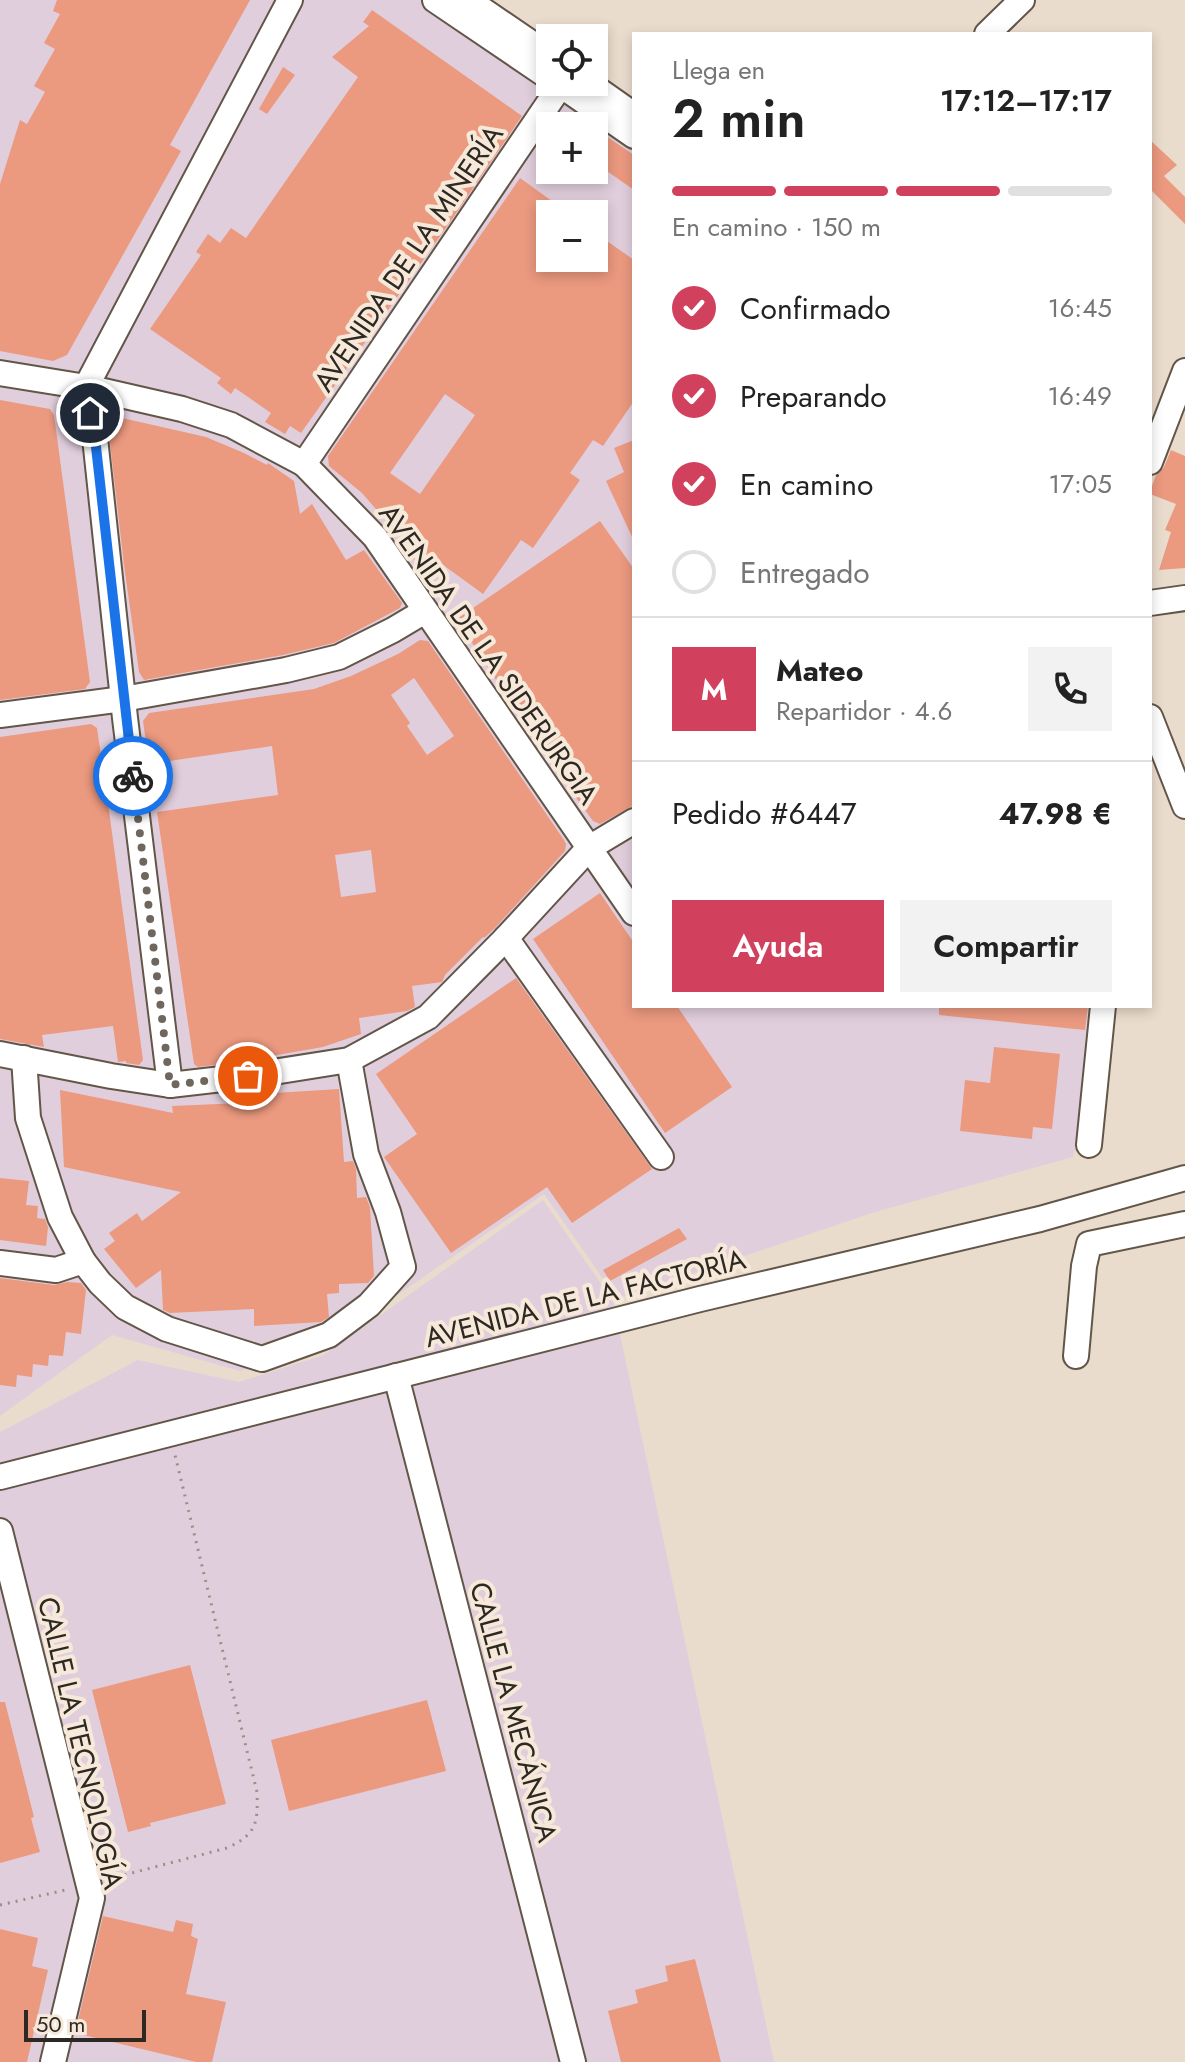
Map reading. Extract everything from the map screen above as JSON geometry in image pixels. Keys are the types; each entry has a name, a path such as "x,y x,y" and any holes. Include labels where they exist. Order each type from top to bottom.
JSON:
{"street":[{"path":"170,1085 123,699 98,461 86,387 290,0"},
{"path":"435,0 536,68"},
{"path":"468,0 536,46"},
{"path":"989,32 1022,0"},
{"name":"AVENIDA DE LA MINERÍA","path":"304,464 547,96"},
{"path":"576,96 632,135"},
{"path":"607,96 632,114"},
{"path":"1152,457 1185,371"},
{"name":"AVENIDA DE LA SIDERURGIA","path":"0,373 86,387 182,409 231,425 304,464 375,537 632,910"},
{"path":"1152,603 1185,598"},
{"path":"0,715 123,699 286,670 339,657 425,611"},
{"path":"1152,726 1185,806"},
{"path":"0,1054 170,1085 349,1060 428,1017 589,848 632,822"},
{"path":"506,938 661,1157"},
{"path":"1089,1145 1103,1008"},
{"path":"24,1058 28,1118 60,1217 83,1261 100,1283 125,1307 167,1329 262,1359 329,1335 369,1305 403,1267 388,1212 366,1154 349,1060"},
{"name":"AVENIDA DE LA FACTORÍA","path":"0,1477 700,1299 1040,1219 1185,1178"},
{"path":"1076,1356 1084,1266 1089,1244 1185,1224"},
{"path":"0,1263 56,1270 83,1261"},
{"name":"CALLE LA MECÁNICA","path":"396,1376 573,2062"},
{"name":"CALLE LA TECNOLOGÍA","path":"0,1531 92,1898 53,2062"}],"path":[{"path":"0,1905 227,1848 243,1840 258,1817 257,1792 170,1434"}],"shaded area":[{"path":"0,0 441,0 536,65 536,96 581,96 605,112 536,112 536,184 608,184 608,114 632,131 632,1008 1098,1008 1073,1157 875,1212 617,1299 544,1194 319,1349 240,1371 112,1335 0,1416"},
{"path":"543,1200 613,1301 774,2062 0,2062 0,1432 138,1360 239,1382 324,1355"}],"building":[{"path":"57,0 250,0 170,145 181,151 67,355 53,361 0,351 0,184 20,120 27,124 45,92 34,86 55,49 44,43 60,14 53,11"},
{"path":"372,10 522,116 301,433 290,426 285,434 265,422 271,413 235,388 231,394 217,383 221,378 150,329 201,255 196,252 208,234 220,243 231,228 246,238 358,77 332,57 369,26 363,22"},
{"path":"283,67 295,75 267,114 259,109"},
{"path":"608,137 632,154 632,189 608,172"},
{"path":"1152,142 1177,165 1164,176 1185,197 1185,224 1152,191"},
{"path":"520,178 551,200 536,200 536,272 608,272 608,242 632,259 632,404 603,446 593,440 570,473 580,480 533,548 521,540 483,594 435,559 424,573 412,557 421,544 396,527 394,530 362,493 329,466 328,456","holes":["445,394 475,415 420,494 390,473"]},
{"path":"0,400 50,409 54,415 90,682 85,689 0,700"},
{"path":"109,415 206,437 268,463 294,481 300,514 312,504 346,560 364,550 402,603 400,608 334,643 144,680 139,672 124,565"},
{"path":"632,441 632,537 606,481 624,472 614,448"},
{"path":"1171,450 1185,456 1185,568 1159,570 1171,532 1165,530 1176,504 1152,495 1156,475 1164,467"},
{"path":"600,521 632,566 632,806 600,824 593,821 457,619"},
{"path":"420,640 428,641 564,840 565,851 495,928 445,975 442,982 412,986 415,1007 359,1018 361,1034 323,1047 198,1067 194,1064 157,812 278,795 272,746 149,764 143,721 149,713 314,689 398,654","holes":["414,678 454,736 427,755 391,695","371,850 376,892 341,897 335,855"]},
{"path":"91,724 97,728 107,796 143,1060 139,1065 118,1062 113,1026 42,1035 44,1047 0,1039 0,737"},
{"path":"600,893 632,940 632,1008 678,1008 732,1087 665,1133 533,939"},
{"path":"516,978 652,1169 572,1223 547,1187 451,1253 384,1157 417,1134 376,1074"},
{"path":"939,1008 1088,1008 1085,1030 939,1015"},
{"path":"994,1047 1060,1054 1052,1129 1033,1127 1032,1139 960,1131 965,1080 990,1083"},
{"path":"339,1089 344,1162 353,1161 357,1198 366,1197 370,1207 374,1276 368,1283 339,1284 339,1293 327,1294 329,1317 321,1322 254,1326 254,1309 170,1313 163,1310 161,1270 136,1288 104,1249 115,1241 109,1233 137,1213 142,1221 181,1192 64,1167 60,1090 173,1113 172,1106 241,1103 241,1095"},
{"path":"0,1178 29,1181 26,1205 38,1206 37,1218 45,1219 48,1227 46,1246 0,1240"},
{"path":"679,1228 687,1239 610,1281 603,1270"},
{"path":"0,1278 54,1285 81,1283 86,1290 81,1334 66,1332 63,1356 49,1355 48,1366 33,1364 32,1377 17,1375 16,1387 0,1385"},
{"path":"190,1665 226,1804 150,1823 151,1826 128,1832 92,1690"},
{"path":"427,1700 446,1771 289,1811 271,1740"},
{"path":"0,1702 5,1702 40,1852 0,1863"},
{"path":"103,1916 173,1932 176,1920 193,1924 191,1936 198,1939 186,1994 226,2002 212,2062 196,2062 75,2033"},
{"path":"0,1929 38,1938 32,1966 48,1970 27,2062 0,2062"},
{"path":"695,1959 721,2062 621,2062 608,2011 638,2003 635,1990 668,1981 665,1966"}],"way so far":[{"path":"133,776 170,1085 248,1076"}],"route":[{"path":"90,413 133,776"}]}
